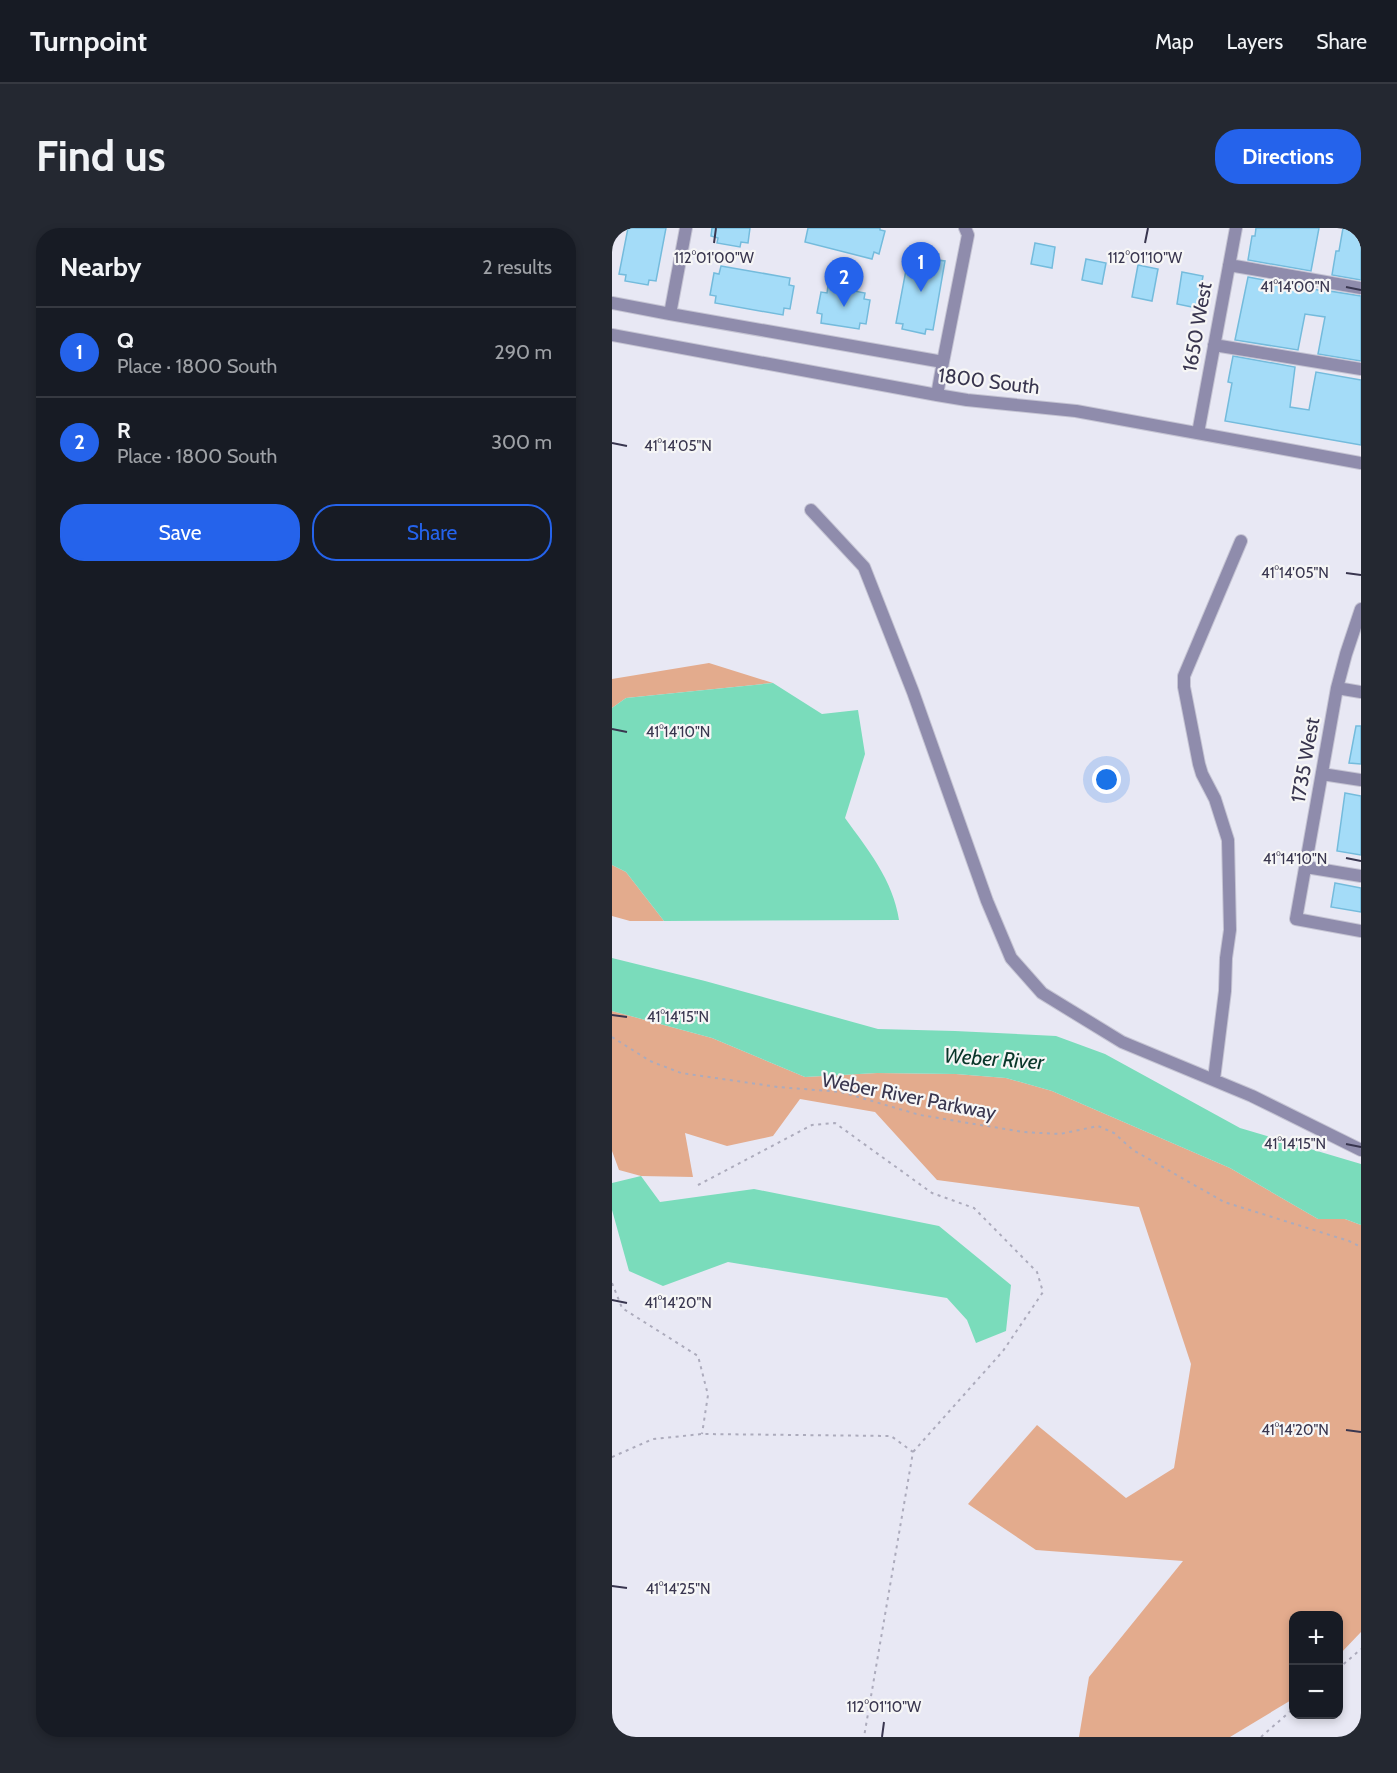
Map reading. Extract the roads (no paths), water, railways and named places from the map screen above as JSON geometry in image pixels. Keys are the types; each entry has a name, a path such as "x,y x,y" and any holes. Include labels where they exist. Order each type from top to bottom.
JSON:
{"street":[{"path":"670,314 686,228"},
{"path":"937,395 968,235 965,228"},
{"name":"1650 West","path":"1198,433 1236,228"},
{"path":"1228,265 1361,288"},
{"path":"612,303 943,362"},
{"name":"1800 South","path":"612,335 937,395 1076,411 1361,464"},
{"path":"1214,345 1361,369"},
{"path":"811,510 864,567 913,692 987,901 1011,957 1042,993 1122,1042 1214,1079 1314,1125 1361,1150"},
{"path":"1214,1079 1230,930 1228,840 1215,799 1198,764 1184,676 1241,542"},
{"name":"1735 West","path":"1361,609 1337,688 1296,919 1361,931"},
{"path":"1337,688 1361,692"},
{"path":"1322,774 1361,780"},
{"path":"1306,867 1361,876"}],"water":[{"path":"773,683 822,714 858,710 865,754 845,818 871,854 885,879 896,905 899,920 664,921 626,872 612,865 612,708 626,698"},
{"name":"Weber River","path":"612,958 878,1029 1056,1036 1105,1054 1240,1128 1361,1164 1361,1225 1345,1219 1318,1219 1230,1168 1052,1091 1006,1078 956,1074 877,1073 805,1077 712,1038 612,1011"},
{"path":"641,1176 660,1202 754,1189 939,1226 1011,1285 1006,1331 976,1343 967,1320 947,1298 728,1262 663,1286 629,1271 612,1210 612,1183"}],"place":[{"name":"Q","path":"921,292"},
{"name":"R","path":"844,307"}]}
